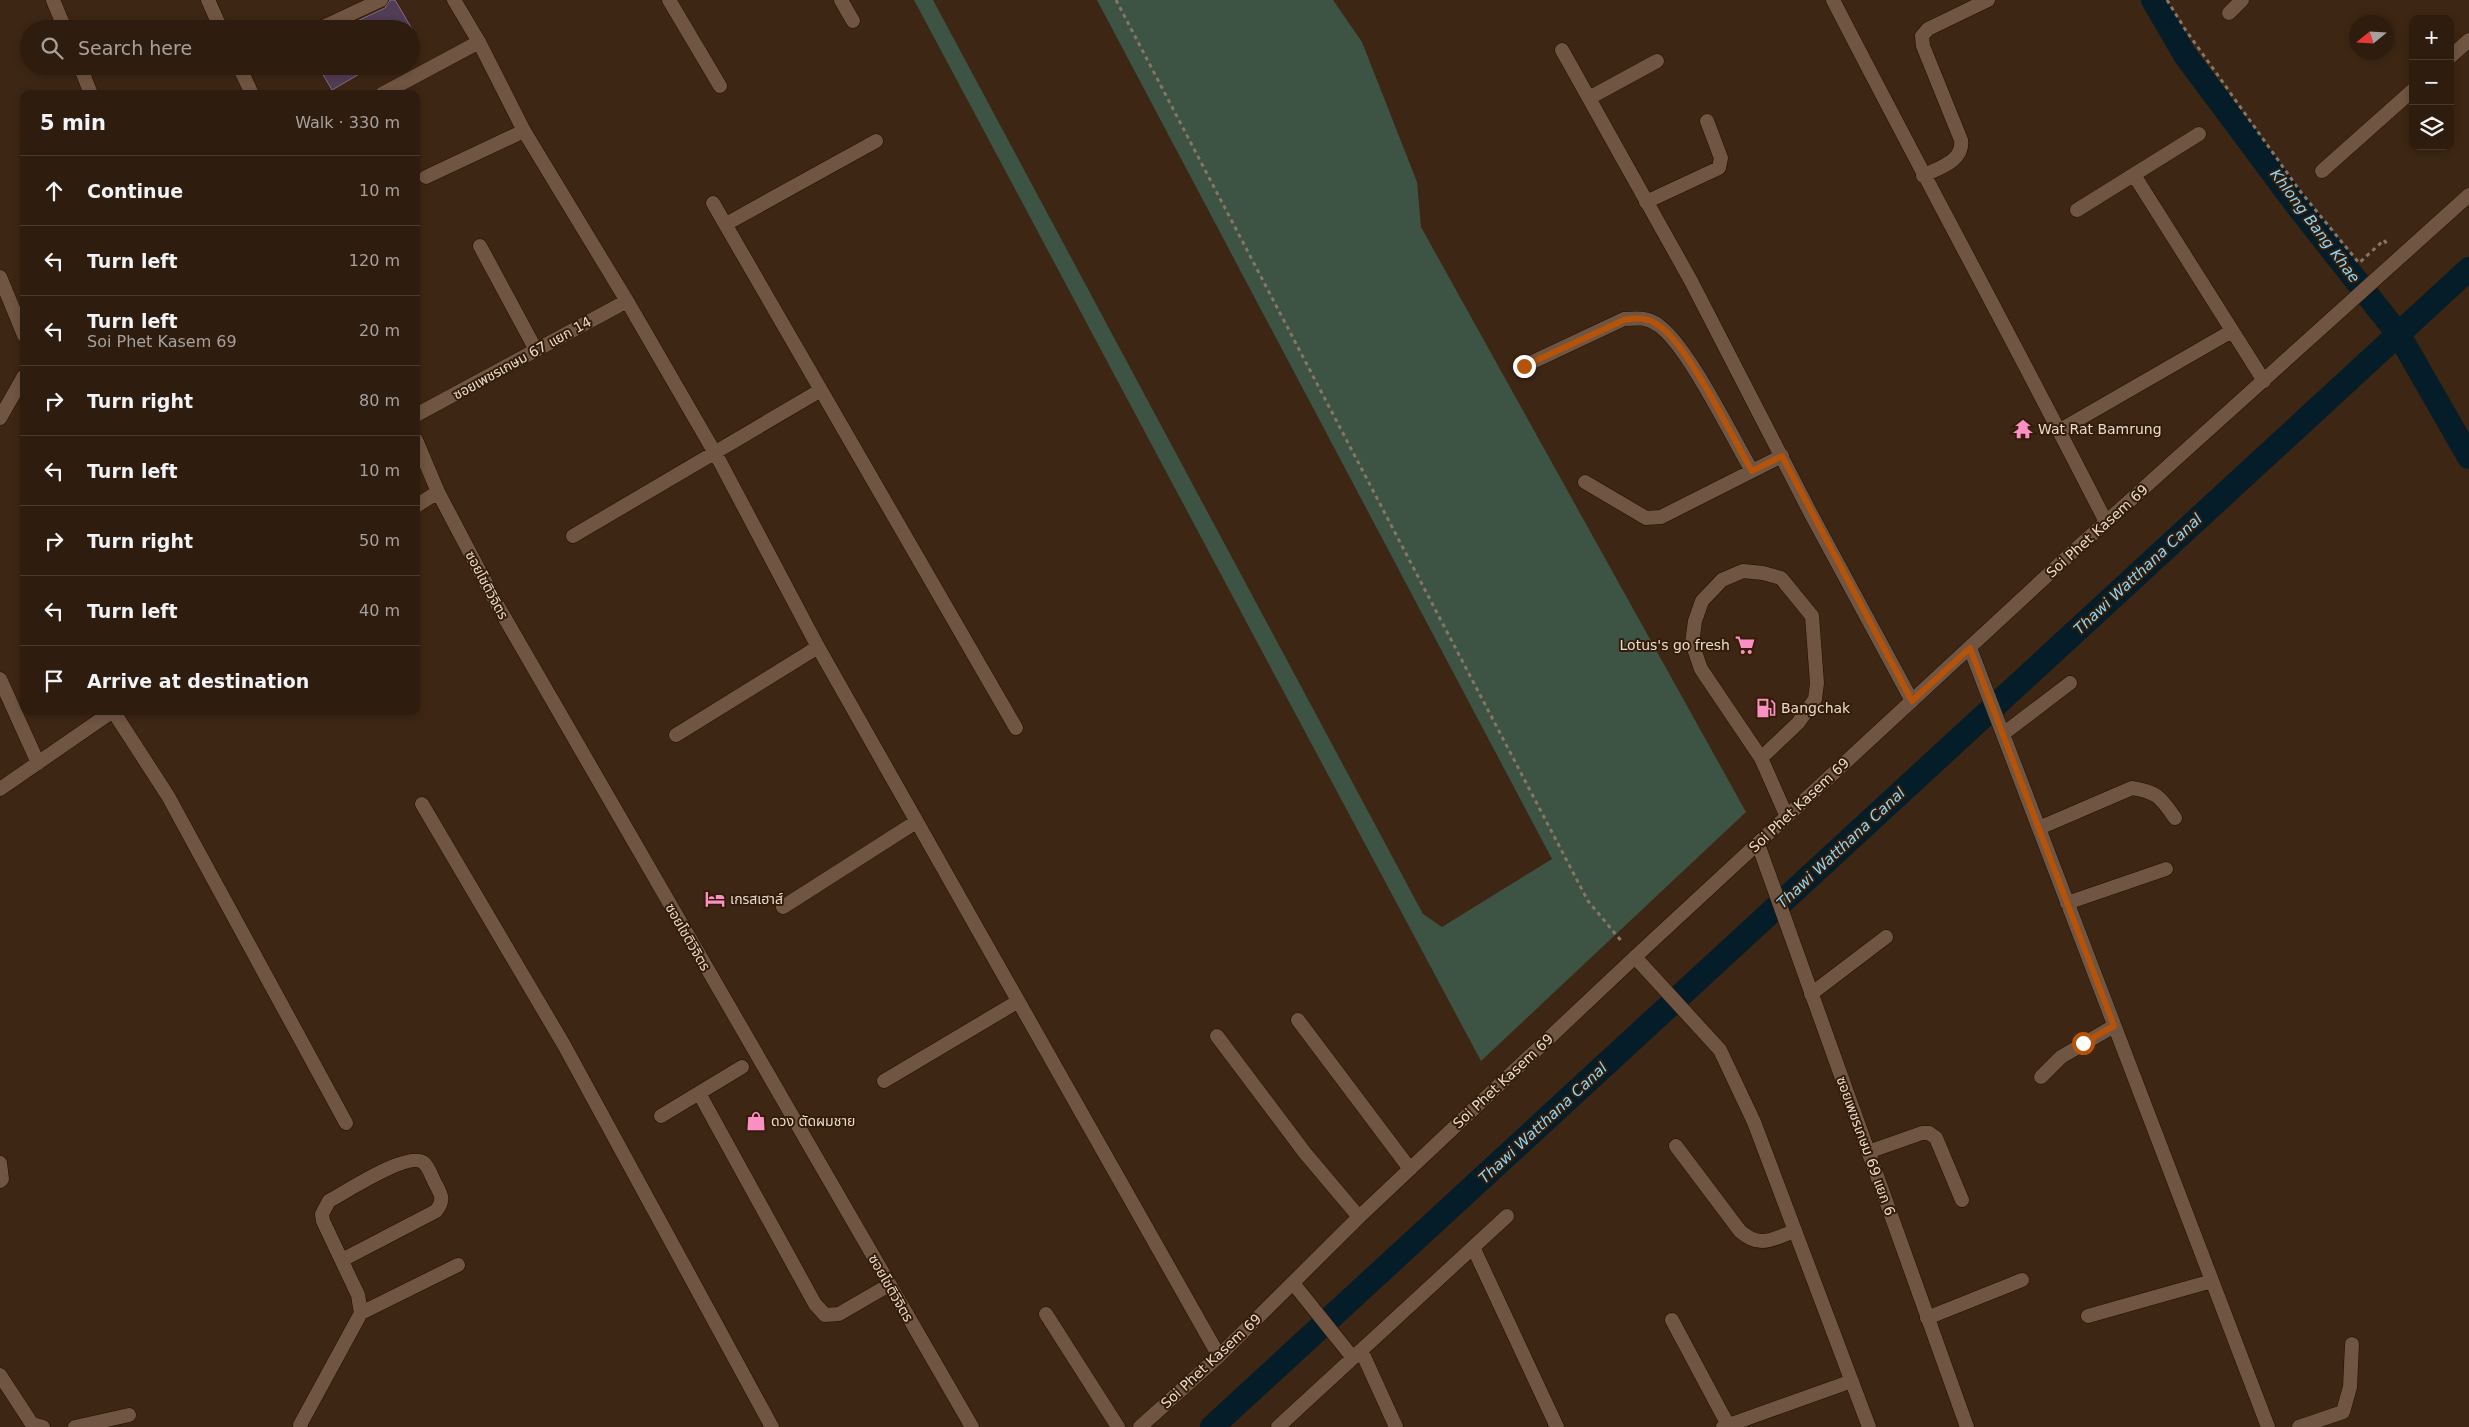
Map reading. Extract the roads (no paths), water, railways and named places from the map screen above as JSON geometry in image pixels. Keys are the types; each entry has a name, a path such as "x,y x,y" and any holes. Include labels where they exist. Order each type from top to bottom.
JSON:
{"street":[{"path":"53,0 61,20"},
{"path":"208,0 217,20"},
{"path":"338,20 381,0"},
{"path":"454,0 479,42 524,131 627,301 715,454 818,647 1016,1002 1219,1356"},
{"path":"669,0 720,86"},
{"path":"840,0 853,21"},
{"path":"1833,0 1923,176 2060,430 2106,522"},
{"path":"1923,176 1957,158 1962,149 1961,140 1923,46 1922,36 1928,29 1988,0"},
{"path":"2229,13 2242,0"},
{"path":"2454,53 2469,40"},
{"path":"420,74 479,42"},
{"path":"1562,50 1691,280 1912,701"},
{"path":"1588,98 1657,61"},
{"path":"84,75 89,90"},
{"path":"243,75 250,90"},
{"path":"389,90 417,75"},
{"path":"2322,171 2409,94"},
{"path":"1646,202 1707,176 1719,168 1721,158 1707,121"},
{"path":"426,177 524,131"},
{"path":"2077,210 2199,134"},
{"path":"726,224 876,141"},
{"path":"2134,175 2264,381"},
{"name":"Soi Phet Kasem 69","path":"1147,1425 1359,1217 1635,957 2106,522 2469,194"},
{"path":"713,202 946,610 1016,728"},
{"path":"480,246 536,350"},
{"path":"0,277 20,326"},
{"name":"ซอยเพชรเกษม 67 แยก 14","path":"420,413 627,301"},
{"path":"1524,366 1624,320 1640,317 1658,325 1684,353 1752,471"},
{"path":"2060,430 2232,331"},
{"path":"0,418 20,383"},
{"path":"573,536 821,390"},
{"name":"ซอยโชติวิจิตร","path":"420,449 438,492 499,608 972,1427"},
{"path":"1585,482 1646,518 1661,517 1782,456"},
{"path":"420,503 438,492"},
{"path":"1760,758 1798,723 1815,699 1817,684 1812,616 1781,578 1743,570 1722,580 1702,601 1695,621 1692,643 1701,668 1760,758 1787,817"},
{"path":"676,735 818,647"},
{"path":"1970,648 2268,1427"},
{"path":"0,679 38,763"},
{"path":"2002,731 2070,683"},
{"path":"0,789 107,715"},
{"path":"116,715 168,796 346,1123"},
{"path":"2039,828 2132,788 2148,790 2160,797 2174,818"},
{"path":"422,804 564,1045 772,1427"},
{"path":"783,907 916,822"},
{"name":"ซอยเพชรเกษม 69 แยก 6","path":"1758,844 1966,1427"},
{"path":"2067,903 2166,868"},
{"path":"1811,994 1886,937"},
{"path":"1635,957 1720,1050 1743,1096 1869,1427"},
{"path":"884,1081 1016,1002"},
{"path":"1298,1020 1410,1169"},
{"path":"2041,1076 2061,1057 2114,1026"},
{"path":"1217,1036 1305,1153 1359,1217"},
{"path":"662,1116 742,1067"},
{"path":"699,1093 815,1304 825,1315 839,1314 889,1285"},
{"path":"1868,1152 1922,1133 1929,1133 1936,1138 1962,1200"},
{"path":"1676,1146 1740,1231 1750,1240 1762,1242 1795,1231"},
{"path":"342,1260 436,1210 442,1204 442,1195 424,1163 417,1160 402,1161 330,1201 322,1214 323,1221 358,1295 361,1312"},
{"path":"0,1163 2,1178 0,1181"},
{"path":"1278,1427 1507,1216"},
{"path":"1473,1247 1557,1427"},
{"path":"299,1426 361,1312 458,1265"},
{"path":"1927,1318 2022,1280"},
{"path":"2088,1316 2212,1281"},
{"path":"1293,1282 1339,1341 1357,1354 1396,1427"},
{"path":"1046,1314 1118,1427"},
{"path":"1672,1320 1725,1426 1852,1381"},
{"path":"2299,1427 2343,1412 2350,1387 2352,1344"},
{"path":"0,1375 32,1424 43,1427"},
{"path":"75,1427 129,1415"}],"waterway":[{"name":"Khlong Bang Khae","path":"2153,0 2185,55 2296,204 2399,335 2469,457"},
{"name":"Thawi Watthana Canal","path":"1212,1427 2469,269"}],"place":[{"name":"Wat Rat Bamrung","path":"2023,429"},
{"name":"Lotus's go fresh","path":"1745,645"},
{"name":"Bangchak","path":"1766,708"},
{"name":"เกรสเฮาส์","path":"715,899"},
{"name":"ดวง ตัดผมชาย","path":"756,1121"}]}
